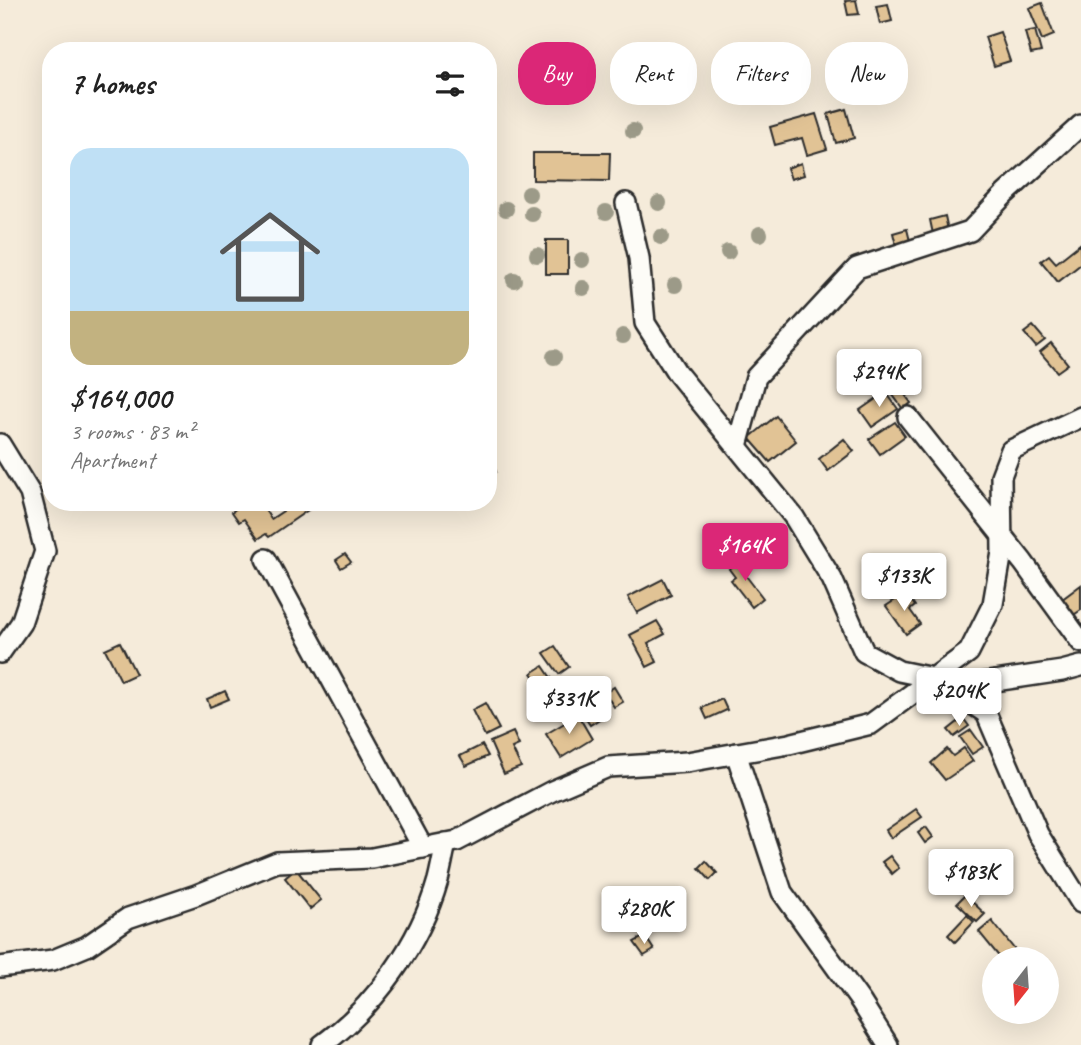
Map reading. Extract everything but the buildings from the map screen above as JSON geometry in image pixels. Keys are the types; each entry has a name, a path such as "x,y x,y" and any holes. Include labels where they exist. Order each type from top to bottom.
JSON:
{"street":[{"path":"737,446 756,377 856,268 970,231 1005,194 1081,125"},
{"path":"626,203 639,258 645,323 677,373 794,517 832,579 864,652 900,671 941,683 986,713 1038,834 1081,903"},
{"path":"908,417 1023,562 1081,642"},
{"path":"0,967 53,960 87,947 128,918 196,895 277,862 372,858 457,841 552,791 608,767 687,762 789,744 871,723 941,683 970,652 993,604 1002,552 1001,476 1011,450 1081,417"},
{"path":"0,444 30,493 45,551 21,623 0,653"},
{"path":"266,559 423,848"},
{"path":"941,683 1062,671 1081,666"},
{"path":"736,753 782,892 861,1002 888,1045"},
{"path":"322,1045 343,1030 390,976 419,929 438,881 446,843"}]}
